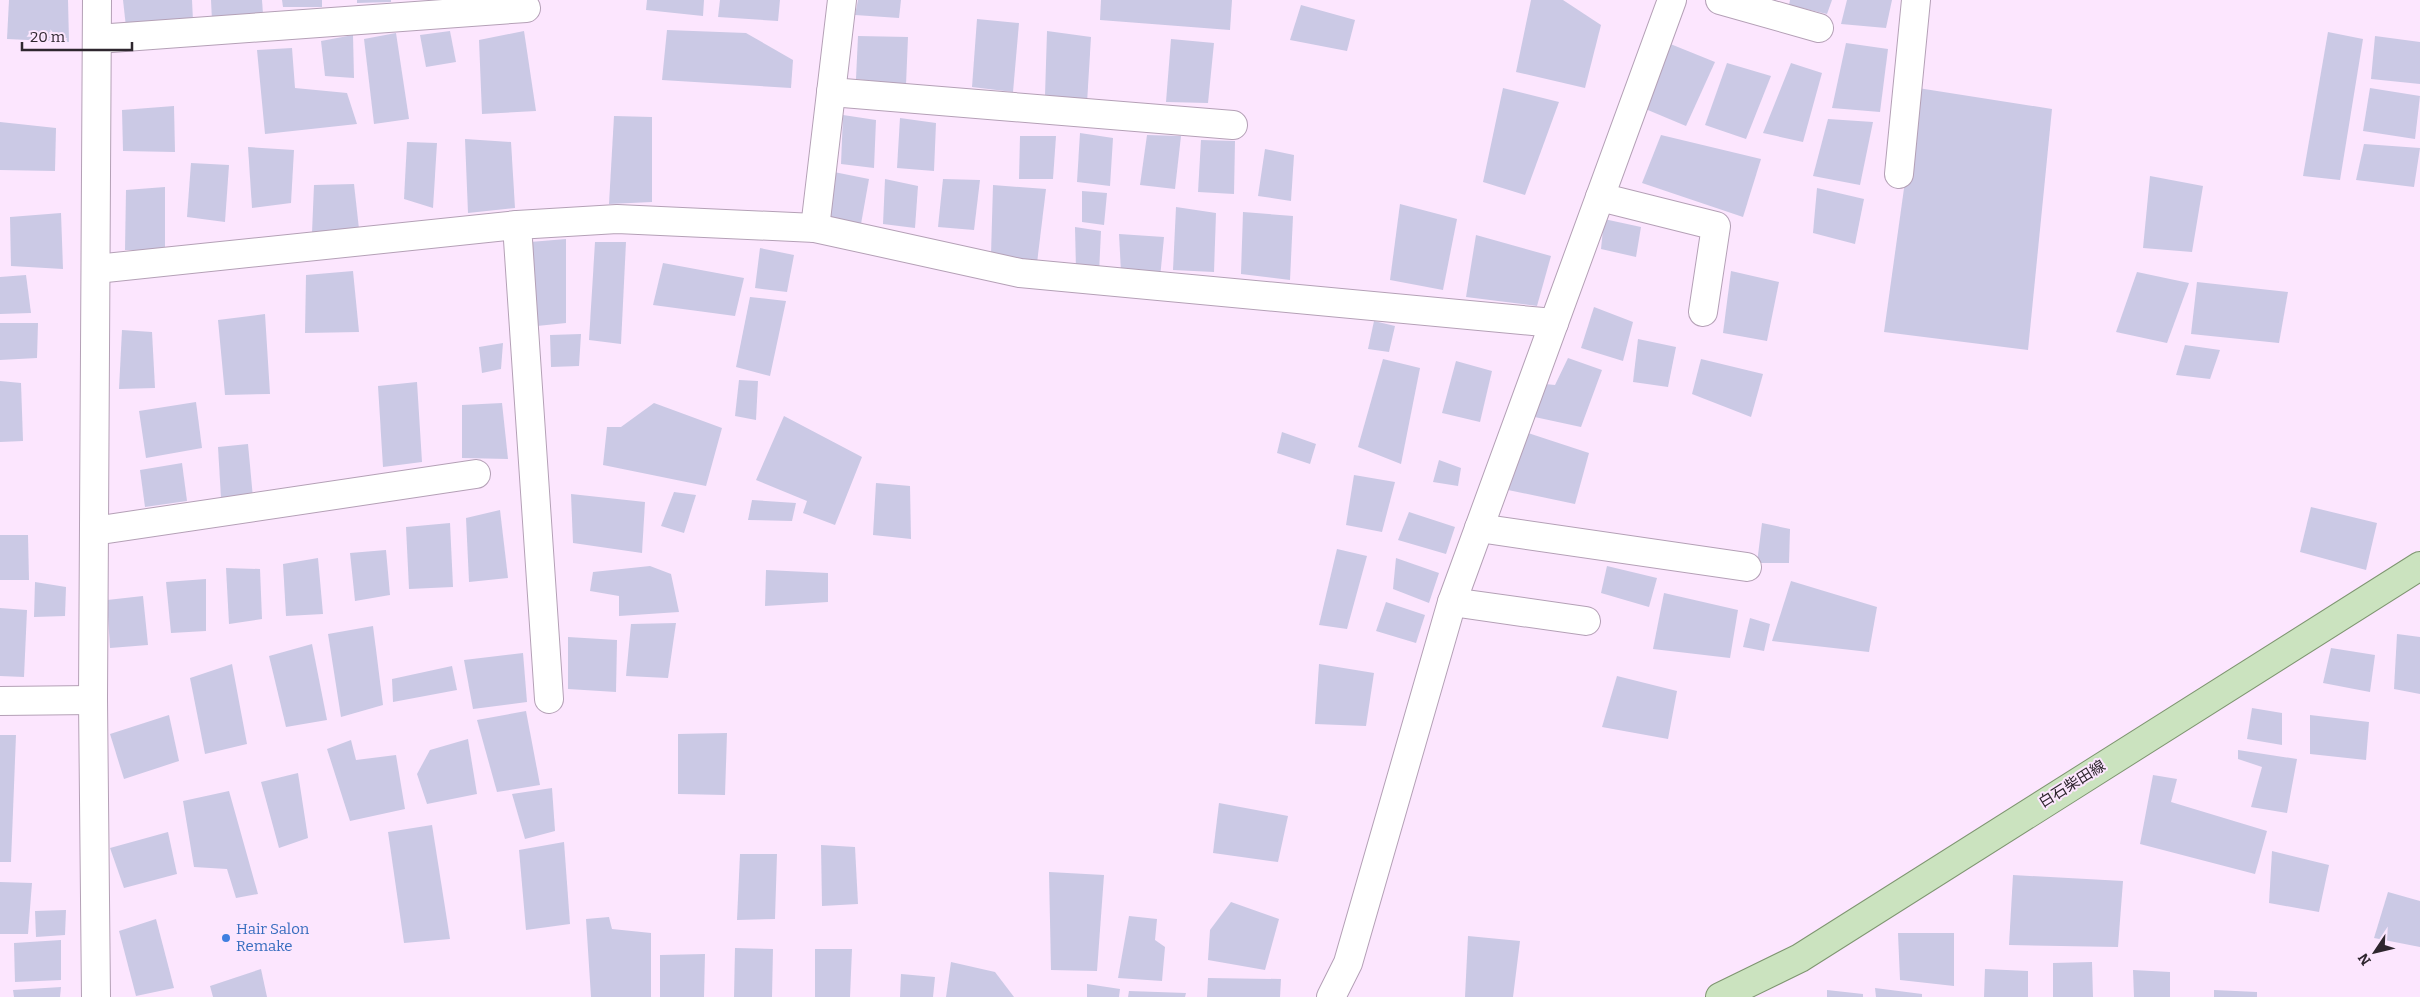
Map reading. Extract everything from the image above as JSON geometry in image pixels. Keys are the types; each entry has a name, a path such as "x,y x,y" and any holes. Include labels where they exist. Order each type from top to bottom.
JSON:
{"main road":[{"name":"白石柴田線","path":"1720,997 1800,958 2420,566"}],"street":[{"path":"96,997 93,700 97,0"},
{"path":"815,228 842,0"},
{"path":"1331,997 1348,963 1452,602 1672,0"},
{"path":"1720,0 1819,28"},
{"path":"1899,174 1916,0"},
{"path":"96,39 526,8"},
{"path":"831,92 1232,125"},
{"path":"1600,197 1716,226 1703,312"},
{"path":"96,269 517,225 617,219 815,228 1020,272 1554,323"},
{"path":"517,225 549,699"},
{"path":"94,531 476,474"},
{"path":"1479,528 1747,567"},
{"path":"1452,602 1586,621"},
{"path":"0,701 93,700"}],"building":[{"path":"9,0 68,0 69,42 7,39"},
{"path":"123,0 192,0 193,21 126,27"},
{"path":"211,0 262,0 263,14 212,21"},
{"path":"282,0 322,0 322,7 283,7"},
{"path":"357,0 391,0 391,2 357,3"},
{"path":"647,0 704,0 703,16 646,10"},
{"path":"720,0 780,0 778,21 718,17"},
{"path":"858,0 901,0 899,18 855,15"},
{"path":"1101,0 1232,0 1230,30 1100,20"},
{"path":"1531,0 1563,0 1601,25 1585,88 1516,72"},
{"path":"1790,0 1832,0 1827,14 1789,5"},
{"path":"1847,0 1892,0 1886,28 1841,24"},
{"path":"1301,5 1355,20 1347,51 1290,40"},
{"path":"977,19 1019,23 1013,92 972,87"},
{"path":"667,30 746,33 793,60 791,88 662,80"},
{"path":"450,31 456,62 426,67 420,35"},
{"path":"524,31 536,111 482,114 479,40"},
{"path":"1047,31 1091,37 1087,103 1045,96"},
{"path":"2328,32 2363,39 2340,180 2303,176"},
{"path":"396,33 409,119 374,124 364,39"},
{"path":"353,35 354,78 325,76 321,41"},
{"path":"858,36 908,37 906,85 856,79"},
{"path":"2375,36 2420,42 2420,84 2371,79"},
{"path":"1171,39 1214,43 1208,103 1166,102"},
{"path":"1668,43 1715,62 1686,126 1643,108"},
{"path":"1846,43 1888,49 1880,112 1832,108"},
{"path":"292,48 295,88 347,93 357,124 265,134 257,50"},
{"path":"1727,63 1771,76 1746,139 1705,125"},
{"path":"1791,63 1822,73 1803,142 1763,133"},
{"path":"1503,88 1559,102 1525,195 1483,182"},
{"path":"1918,88 2052,109 2028,350 1884,332"},
{"path":"2370,88 2420,96 2415,139 2363,131"},
{"path":"174,106 175,152 123,151 122,110"},
{"path":"843,115 876,120 874,168 841,164"},
{"path":"614,116 652,117 652,202 609,204"},
{"path":"900,118 936,123 934,171 897,168"},
{"path":"1828,119 1873,122 1860,185 1813,176"},
{"path":"0,122 56,128 55,171 0,170"},
{"path":"1080,133 1113,138 1110,186 1077,182"},
{"path":"1147,135 1181,136 1175,189 1140,185"},
{"path":"1661,135 1761,159 1743,217 1642,183"},
{"path":"1020,136 1056,136 1053,179 1019,179"},
{"path":"465,139 511,142 515,208 468,213"},
{"path":"1201,140 1235,141 1234,194 1198,192"},
{"path":"407,142 437,143 433,208 404,199"},
{"path":"2364,144 2420,148 2414,187 2356,180"},
{"path":"248,147 294,150 291,203 252,208"},
{"path":"1265,149 1294,155 1291,201 1258,196"},
{"path":"191,163 229,165 225,222 187,217"},
{"path":"834,172 869,179 861,224 830,220"},
{"path":"2150,176 2203,186 2192,252 2143,248"},
{"path":"885,179 918,186 915,228 883,224"},
{"path":"943,179 980,180 974,230 938,227"},
{"path":"354,184 359,229 312,233 314,185"},
{"path":"993,185 1046,189 1037,263 991,255"},
{"path":"165,187 165,250 125,250 126,190"},
{"path":"1817,188 1864,199 1855,244 1813,233"},
{"path":"1082,191 1107,193 1104,225 1082,222"},
{"path":"1400,204 1457,219 1443,290 1390,280"},
{"path":"1176,207 1216,213 1214,272 1173,270"},
{"path":"1243,212 1293,216 1290,280 1241,274"},
{"path":"61,213 63,269 11,266 10,217"},
{"path":"1604,219 1641,227 1636,257 1601,249"},
{"path":"1075,227 1101,231 1099,273 1076,270"},
{"path":"1119,234 1164,237 1160,278 1121,272"},
{"path":"1476,235 1551,256 1537,306 1466,297"},
{"path":"566,239 566,323 537,326 530,242"},
{"path":"595,242 626,242 621,344 589,340"},
{"path":"760,248 794,255 787,292 755,288"},
{"path":"663,263 744,278 735,316 653,305"},
{"path":"353,271 359,332 305,333 306,275"},
{"path":"1731,271 1779,282 1767,341 1723,333"},
{"path":"2137,272 2189,283 2167,343 2116,332"},
{"path":"26,275 31,313 0,314 0,277"},
{"path":"2197,282 2288,292 2279,343 2191,334"},
{"path":"750,297 786,301 770,376 736,367"},
{"path":"1594,307 1633,322 1623,361 1581,348"},
{"path":"265,314 270,394 225,395 218,320"},
{"path":"1374,321 1395,326 1389,352 1368,349"},
{"path":"0,323 38,323 37,358 0,360"},
{"path":"122,330 152,332 155,388 119,389"},
{"path":"581,334 579,366 551,367 550,335"},
{"path":"1638,339 1676,347 1668,387 1633,382"},
{"path":"503,343 501,369 482,373 479,347"},
{"path":"2185,345 2220,350 2210,379 2176,375"},
{"path":"1568,358 1602,370 1581,427 1530,416 1545,384 1555,385"},
{"path":"1383,359 1420,368 1401,464 1358,447"},
{"path":"1701,359 1763,374 1751,417 1692,394"},
{"path":"1456,361 1492,371 1480,422 1442,413"},
{"path":"739,380 758,381 756,420 735,416"},
{"path":"0,381 21,383 23,441 0,442"},
{"path":"417,382 422,462 383,467 378,386"},
{"path":"196,402 202,448 146,458 139,411"},
{"path":"502,403 508,459 462,458 462,405"},
{"path":"654,403 722,428 706,486 603,465 607,427 621,427"},
{"path":"784,416 862,457 835,525 803,513 807,501 756,480"},
{"path":"1282,432 1316,444 1310,464 1277,453"},
{"path":"1525,432 1589,453 1575,504 1508,490"},
{"path":"248,444 253,498 221,498 218,447"},
{"path":"1439,460 1461,468 1458,486 1433,482"},
{"path":"182,463 187,501 145,507 140,470"},
{"path":"1354,475 1395,482 1382,532 1346,525"},
{"path":"876,483 910,486 911,539 873,535"},
{"path":"674,492 696,495 684,533 661,526"},
{"path":"571,494 645,502 642,553 573,543"},
{"path":"752,500 796,503 792,521 748,520"},
{"path":"2311,507 2377,523 2366,570 2300,552"},
{"path":"500,510 508,578 469,582 466,518"},
{"path":"1409,512 1455,527 1446,554 1398,540"},
{"path":"450,523 453,587 409,589 406,527"},
{"path":"1762,523 1790,529 1789,563 1757,563"},
{"path":"0,535 28,535 29,580 0,580"},
{"path":"1337,549 1367,556 1347,629 1319,625"},
{"path":"386,550 390,595 355,601 350,553"},
{"path":"318,558 323,614 286,616 283,564"},
{"path":"1396,558 1439,573 1429,603 1393,589"},
{"path":"650,566 671,574 679,612 619,616 619,596 590,591 593,572"},
{"path":"1607,566 1657,578 1649,607 1601,593"},
{"path":"226,568 260,569 262,619 229,624"},
{"path":"766,570 828,573 828,602 765,606"},
{"path":"206,579 206,631 171,633 166,582"},
{"path":"1791,581 1877,607 1869,652 1772,641"},
{"path":"35,582 66,587 65,616 34,617"},
{"path":"1664,593 1738,610 1730,658 1653,649"},
{"path":"143,596 148,645 110,648 107,600"},
{"path":"1386,602 1425,615 1416,643 1376,631"},
{"path":"0,608 27,610 24,677 0,676"},
{"path":"1750,618 1770,624 1764,651 1743,647"},
{"path":"676,623 668,678 626,676 631,624"},
{"path":"373,626 383,705 341,717 328,634"},
{"path":"2397,634 2420,637 2420,694 2394,689"},
{"path":"568,637 617,640 616,692 568,689"},
{"path":"312,644 327,720 286,727 269,656"},
{"path":"2331,648 2375,655 2370,692 2323,683"},
{"path":"523,653 527,702 473,709 464,660"},
{"path":"232,664 247,744 205,754 190,678"},
{"path":"1319,664 1374,673 1366,726 1315,724"},
{"path":"452,666 457,690 393,702 392,679"},
{"path":"1617,676 1677,691 1668,739 1602,727"},
{"path":"2252,708 2282,713 2282,745 2247,739"},
{"path":"526,711 540,785 497,792 477,720"},
{"path":"169,715 179,761 124,779 110,734"},
{"path":"2310,715 2369,722 2366,760 2310,754"},
{"path":"727,733 725,795 678,794 678,734"},
{"path":"0,735 16,735 11,862 0,862"},
{"path":"468,739 477,794 427,804 417,774 430,750"},
{"path":"351,740 356,760 396,755 405,809 350,821 327,749"},
{"path":"2238,750 2297,759 2287,813 2251,807 2262,767 2238,759"},
{"path":"298,773 308,838 279,848 261,782"},
{"path":"2153,775 2177,779 2171,802 2267,831 2255,874 2140,844"},
{"path":"552,788 555,831 525,839 512,794"},
{"path":"229,791 258,894 236,898 227,869 194,867 183,801"},
{"path":"1219,803 1288,816 1278,862 1213,853"},
{"path":"432,825 450,939 404,943 388,832"},
{"path":"168,832 177,874 124,888 110,848"},
{"path":"564,842 570,924 526,930 519,850"},
{"path":"821,845 855,847 858,904 822,906"},
{"path":"2272,851 2329,865 2319,912 2269,903"},
{"path":"740,854 777,854 775,919 737,920"},
{"path":"1049,872 1104,875 1097,971 1051,970"},
{"path":"2013,875 2123,881 2118,947 2009,945"},
{"path":"0,882 32,883 28,934 0,934"},
{"path":"2388,892 2420,901 2420,947 2374,938"},
{"path":"1231,902 1279,919 1265,970 1208,960 1210,930"},
{"path":"66,910 65,935 36,937 35,911"},
{"path":"1129,916 1157,919 1155,940 1165,947 1162,981 1118,978"},
{"path":"609,917 612,929 651,933 651,997 591,997 586,919"},
{"path":"156,919 174,988 136,996 119,931"},
{"path":"1898,933 1954,933 1954,986 1900,980"},
{"path":"1468,936 1520,941 1513,997 1465,997"},
{"path":"61,940 61,980 15,982 14,943"},
{"path":"735,948 773,949 772,997 734,997"},
{"path":"815,949 852,949 850,997 815,997"},
{"path":"705,954 704,997 660,997 660,955"},
{"path":"951,962 995,972 1014,997 946,997"},
{"path":"2092,962 2093,997 2053,997 2053,963"},
{"path":"261,969 267,997 213,997 210,986"},
{"path":"1985,969 2028,971 2028,997 1984,997"},
{"path":"2133,970 2170,972 2170,997 2134,997"},
{"path":"901,974 935,977 933,997 900,997"},
{"path":"1208,978 1281,979 1280,997 1207,997"},
{"path":"1087,984 1120,989 1119,997 1087,997"},
{"path":"61,987 60,997 14,997 13,990"},
{"path":"1875,988 1922,994 1922,997 1876,997"},
{"path":"1827,990 1863,994 1863,997 1827,997"},
{"path":"2214,990 2257,992 2257,997 2214,997"},
{"path":"1129,991 1186,993 1185,997 1128,997"}],"place":[{"name":"Hair Salon Remake","path":"226,938"}]}
